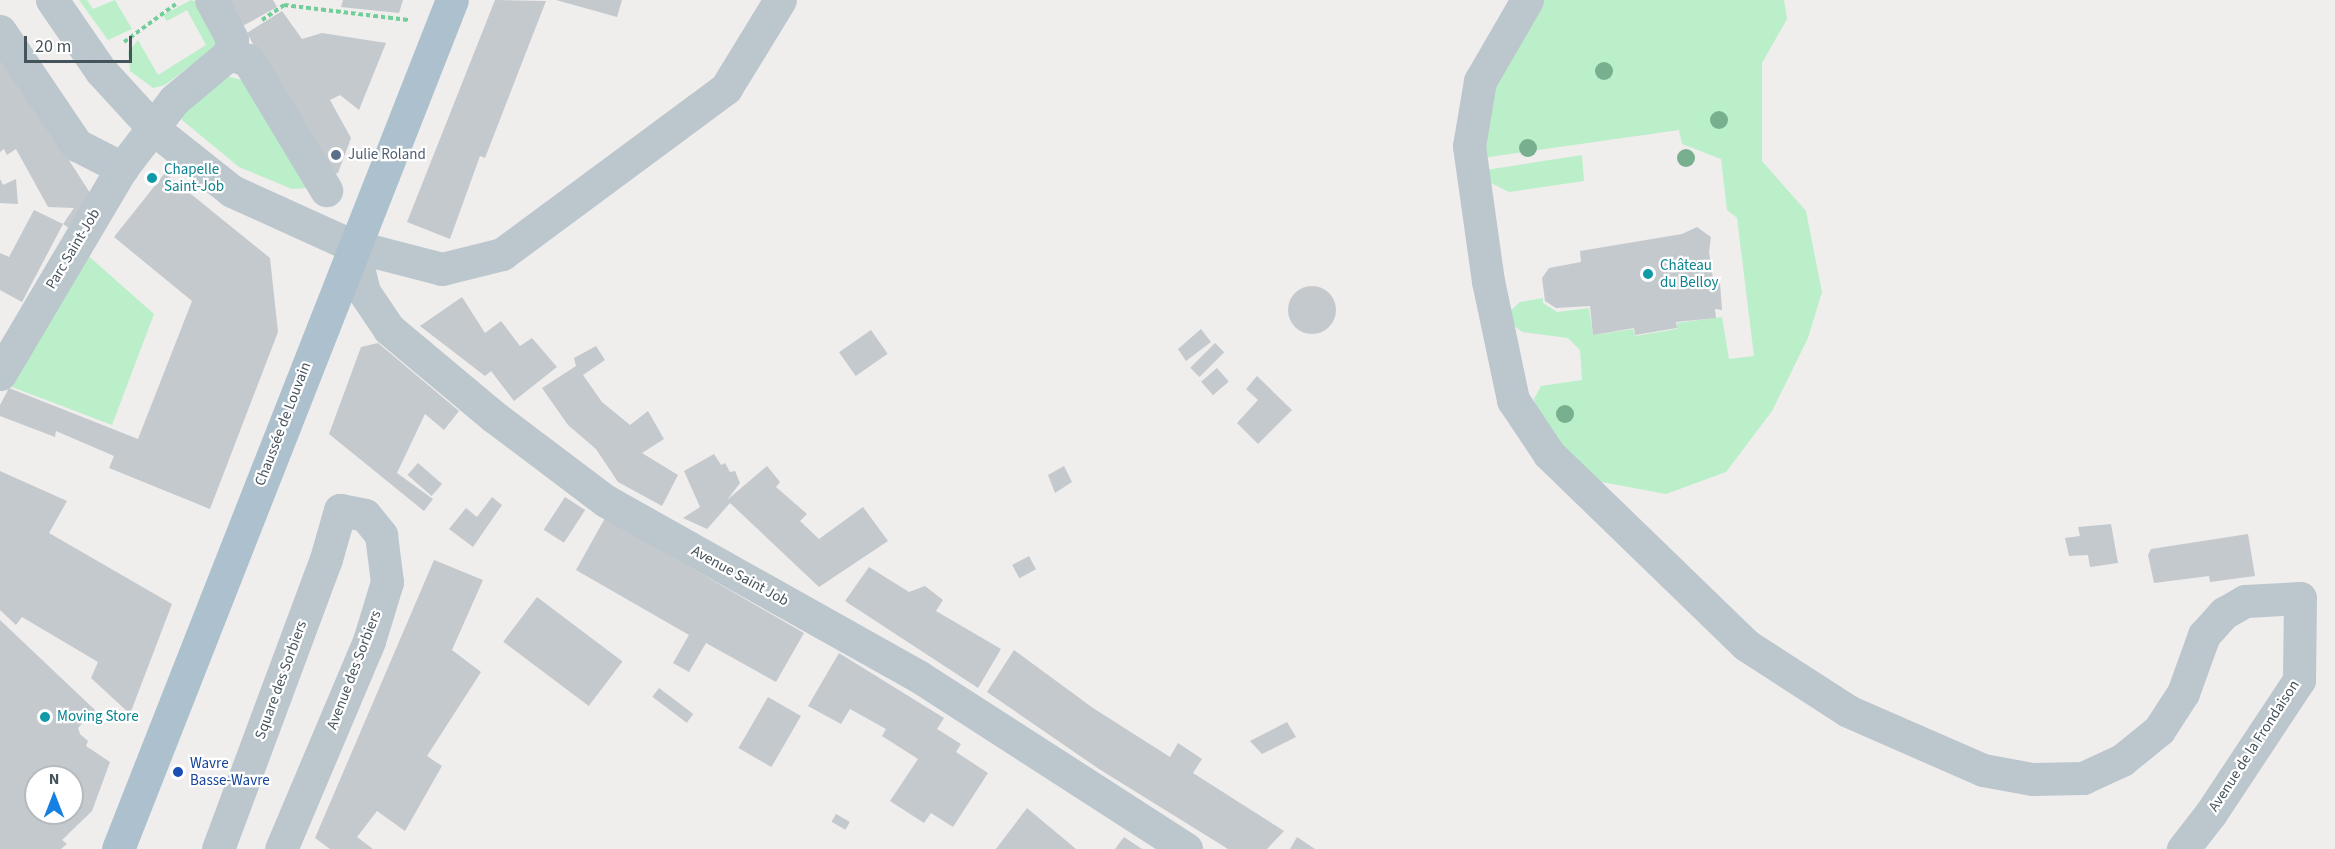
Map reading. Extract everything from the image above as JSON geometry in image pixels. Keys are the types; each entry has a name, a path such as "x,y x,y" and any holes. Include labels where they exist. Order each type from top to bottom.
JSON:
{"main road":[{"name":"Chaussée de Louvain","path":"118,849 353,246 452,0"}],"street":[{"path":"52,0 101,71 155,130 232,191 353,246 442,269 502,254 726,87 780,0"},
{"path":"211,0 230,46 248,60 326,190"},
{"name":"Avenue de la Frondaison","path":"1527,0 1480,81 1469,146 1488,281 1513,400 1549,454 1746,645 1848,711 1983,770 2032,779 2083,778 2122,760 2159,730 2183,693 2204,635 2224,613 2245,601 2300,598 2299,680 2211,813 2182,849"},
{"path":"0,31 77,145 122,168"},
{"name":"Parc Saint-Job","path":"0,374 122,168 155,130 174,100 230,46"},
{"name":"Avenue Saint Job","path":"353,246 364,292 389,329 493,416 606,501 918,675 1186,849"},
{"name":"Square des Sorbiers","path":"218,849 326,560 340,510"},
{"name":"Avenue des Sorbiers","path":"281,849 369,641 387,582 381,535 365,515 340,510"}],"path":[{"path":"230,46 284,5 399,17 439,32"}],"green space":[{"path":"79,0 87,0 93,9 115,0 132,29 108,40"},
{"path":"191,0 199,3 216,37 214,48 165,85 153,88 130,71 128,52 138,40 158,75 206,45 187,10 167,21 163,15"},
{"path":"1541,0 1784,0 1787,19 1762,63 1762,161 1806,211 1822,292 1808,338 1772,411 1726,472 1666,494 1586,479 1541,433 1534,399 1541,386 1582,380 1580,350 1568,338 1522,332 1508,321 1507,314 1520,302 1543,298 1543,303 1557,312 1589,308 1593,335 1633,329 1635,336 1677,329 1677,323 1722,317 1729,359 1754,356 1737,218 1727,210 1721,159 1682,144 1679,130 1482,158 1487,98"},
{"path":"221,75 246,81 310,188 292,189 239,167 182,120 181,109"},
{"path":"1582,155 1584,181 1509,192 1489,182 1486,170"},
{"path":"84,252 154,314 112,425 12,387"}],"building":[{"path":"227,0 273,0 277,7 241,27"},
{"path":"343,0 403,0 399,13 341,7"},
{"path":"495,0 546,1 485,158 480,156 450,239 407,222"},
{"path":"556,0 622,0 617,17"},
{"path":"282,11 302,39 322,33 386,43 359,110 340,95 330,100 351,138 338,173 326,177 247,33"},
{"path":"0,53 92,196 72,230 63,224 74,208 48,207 16,149 7,155 4,149 0,152"},
{"path":"165,173 270,258 278,332 210,509 109,468 114,456 56,431 55,437 0,416 0,405 9,388 138,439 192,301 114,237"},
{"path":"0,179 3,185 16,179 18,204 0,203"},
{"path":"34,210 63,224 22,302 0,290 0,253 9,257"},
{"name":"Château du Belloy","path":"1697,227 1711,237 1709,252 1714,285 1720,283 1722,310 1715,309 1716,318 1676,322 1677,328 1635,335 1634,328 1593,335 1590,306 1556,308 1545,301 1542,278 1549,268 1581,262 1580,251 1682,234"},
{"path":"1307,286 1317,286 1329,293 1336,305 1336,315 1329,327 1317,334 1307,334 1292,323 1288,315 1288,305 1299,290"},
{"path":"462,297 485,333 501,321 520,346 532,338 557,367 514,401 491,371 485,376 420,326"},
{"path":"1201,329 1211,342 1186,361 1178,349"},
{"path":"871,330 888,354 856,376 839,352"},
{"path":"378,343 459,411 444,430 425,414 397,473 433,499 424,511 329,434 361,347"},
{"path":"1215,343 1224,352 1199,377 1190,368"},
{"path":"596,346 605,360 583,375 602,402 630,425 648,411 664,439 642,453 678,475 662,506 618,482 596,449 568,425 542,388 576,366 574,358"},
{"path":"1217,368 1229,382 1213,395 1201,382"},
{"path":"1257,376 1292,410 1258,444 1237,423 1258,400 1246,389"},
{"path":"714,454 721,465 725,463 730,472 735,471 740,483 727,500 767,466 780,482 776,487 807,514 800,521 819,539 863,507 888,541 819,587 730,503 707,529 683,518 700,507 684,471"},
{"path":"418,463 442,484 432,496 408,475"},
{"path":"1064,466 1072,482 1055,493 1048,475"},
{"path":"0,471 67,501 49,533 172,604 130,714 91,678 98,662 22,617 16,625 0,610"},
{"path":"492,497 502,505 473,547 449,529 466,508 477,517"},
{"path":"565,497 585,510 564,543 544,530"},
{"path":"605,518 804,633 776,682 706,643 689,672 673,663 689,635 576,570"},
{"path":"2111,524 2118,563 2090,567 2088,555 2069,556 2065,538 2080,536 2078,527"},
{"path":"2248,534 2255,576 2210,582 2209,576 2154,583 2148,555 2151,549"},
{"path":"1029,556 1036,569 1019,578 1012,565"},
{"path":"434,560 483,580 452,650 481,672 427,756 442,766 405,831 377,811 357,837 373,849 330,849 315,838"},
{"path":"869,567 909,592 925,586 943,600 936,611 1001,649 978,688 845,601"},
{"path":"537,597 622,661 589,706 503,642"},
{"name":"Moving Store","path":"0,620 95,710 78,728 80,734 88,741 86,746 110,762 92,811 84,819 84,765 24,765 24,825 78,825 62,840 67,844 61,849 0,849"},
{"path":"1014,650 1093,708 1170,757 1178,743 1202,759 1193,773 1284,831 1267,849 1228,849 1099,769 987,692"},
{"path":"839,653 944,718 937,729 961,744 956,752 988,773 953,827 931,813 924,823 890,801 918,759 882,736 886,729 850,709 841,724 808,706"},
{"path":"659,688 693,714 687,723 652,697"},
{"path":"768,697 801,716 771,767 738,748"},
{"path":"1287,722 1296,737 1262,754 1250,741"},
{"path":"1027,808 1076,849 996,849"},
{"path":"836,814 850,822 845,830 832,822"},
{"path":"1124,837 1142,849 1115,849"},
{"path":"1297,837 1315,849 1290,849"}],"place":[{"name":"Julie Roland","path":"336,155"},
{"name":"Chapelle Saint-Job","path":"152,178"},
{"name":"Château du Belloy","path":"1648,274"},
{"name":"Moving Store","path":"45,717"},
{"name":"Wavre Basse-Wavre","path":"178,772"}]}
